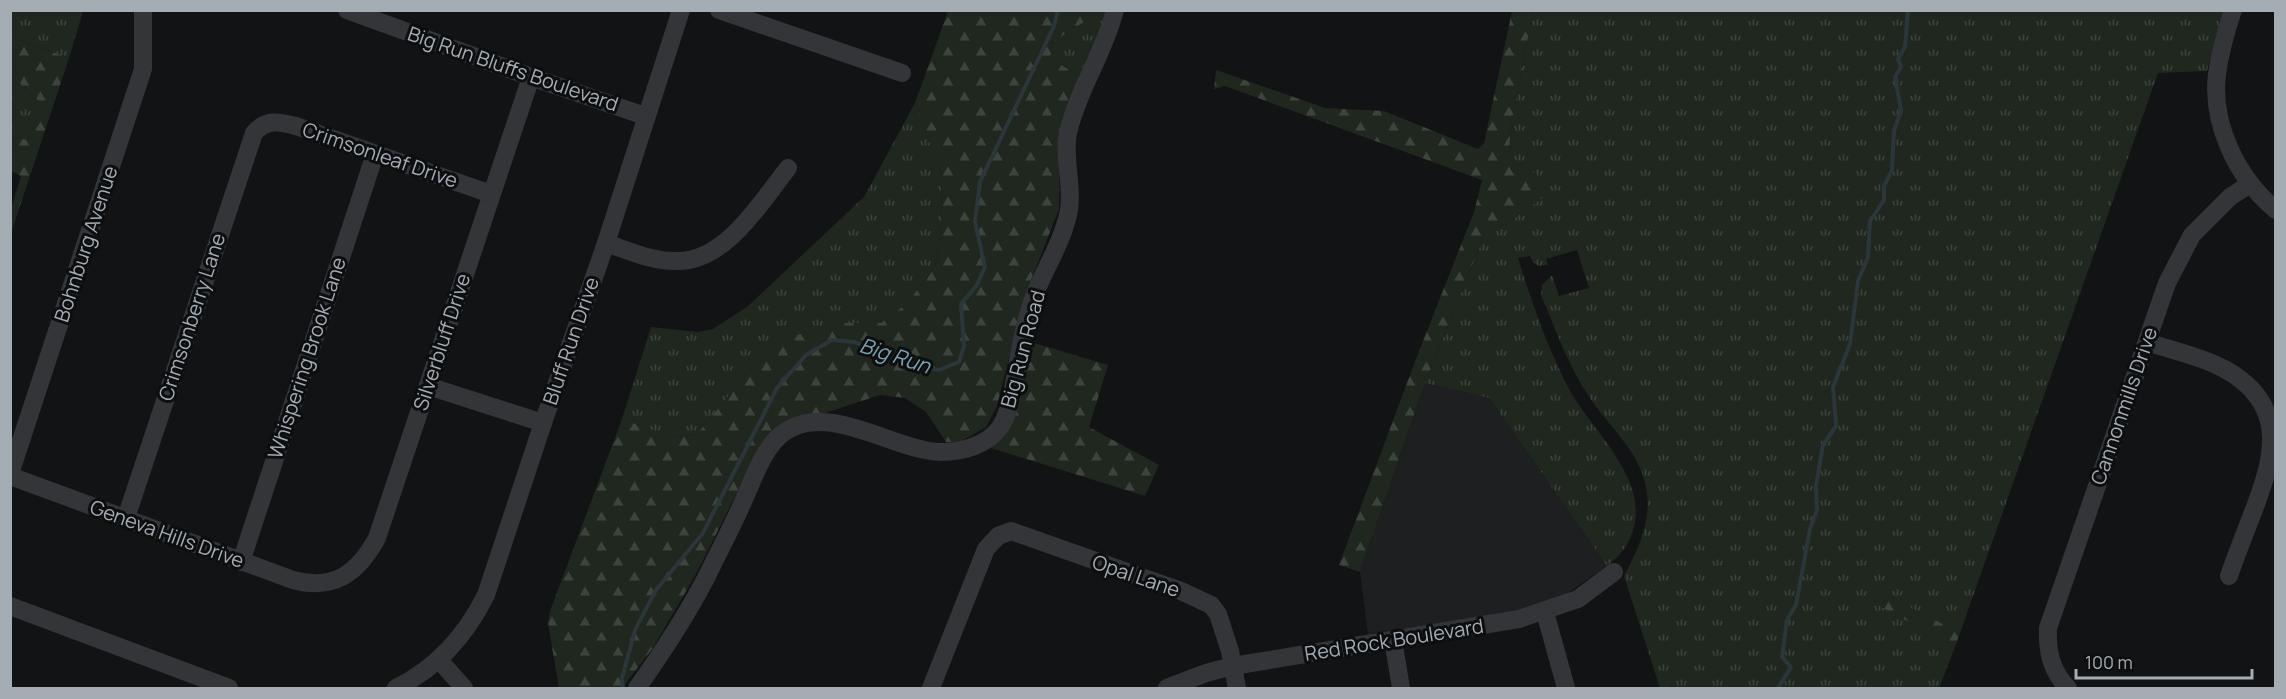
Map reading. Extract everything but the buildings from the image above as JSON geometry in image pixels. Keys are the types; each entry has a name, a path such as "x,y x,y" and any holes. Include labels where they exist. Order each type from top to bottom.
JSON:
{"street":[{"name":"Bohnburg Avenue","path":"10,475 143,69 143,10"},
{"name":"Big Run Bluffs Boulevard","path":"347,10 645,116"},
{"name":"Bluff Run Drive","path":"396,688 439,660 474,618 486,595 606,243 681,10"},
{"path":"719,10 902,74"},
{"name":"Big Run Road","path":"639,685 659,657 704,581 756,471 780,435 800,425 822,423 863,430 930,451 954,452 985,441 1001,425 1010,404 1030,308 1058,245 1069,208 1068,134 1074,112 1099,58 1115,10"},
{"path":"2233,10 2224,36 2217,76 2219,113 2234,158 2250,184 2276,210"},
{"name":"Silverbluff Drive","path":"324,583 340,579 354,570 367,557 377,538 531,77"},
{"name":"Crimsonleaf Drive","path":"268,122 276,121 296,126 491,194"},
{"name":"Crimsonberry Lane","path":"126,519 254,133 268,122"},
{"name":"Whispering Brook Lane","path":"241,562 375,154"},
{"path":"606,243 656,259 679,262 703,256 735,234 788,168"},
{"name":"Cannonmills Drive","path":"2068,688 2054,670 2049,656 2047,642 2050,621 2167,283 2192,235 2230,197 2250,184"},
{"path":"2147,342 2222,368 2240,378 2255,391 2272,427 2273,447 2270,467 2229,576"},
{"path":"428,386 543,423"},
{"name":"Geneva Hills Drive","path":"10,475 241,562 308,584 324,583"},
{"name":"Opal Lane","path":"932,688 995,528 1011,531 1202,599 1218,614 1230,651 1237,688"},
{"name":"Red Rock Boulevard","path":"1167,688 1206,673 1233,666 1519,619 1578,599 1614,572"},
{"path":"10,606 229,688"},
{"path":"1545,612 1566,688"},
{"path":"1393,640 1401,688"},
{"path":"439,660 465,688"}],"shaded area":[{"path":"1425,383 1489,398 1607,566 1559,599 1517,612 1368,634 1360,572"}],"green space":[{"path":"11,11 83,11 69,58 11,37"},
{"path":"948,11 1093,11 1087,20 1054,41 1050,57 1082,79 1060,140 1059,209 1024,298 997,406 986,427 958,443 946,442 926,412 905,398 880,395 822,414 788,420 770,434 754,459 696,574 653,648 622,688 559,688 548,623 550,611 622,419 672,437 697,434 752,368 795,336 834,323 881,323 906,304 935,268 942,222 941,173 915,103"},
{"path":"1093,11 1109,11 1082,79 1050,57 1054,40 1087,20"},
{"path":"1512,11 1533,11 1511,125 1509,155 1545,180 1545,196 1507,224 1486,231 1425,383 1360,572 1339,565 1474,212 1482,180 1225,86 1214,89 1216,70 1325,108 1384,111 1478,149 1484,143"},
{"path":"1533,11 2223,11 2207,71 2158,73 1960,633 1881,593 1874,602 1955,647 1939,688 1676,688 1671,686 1660,688 1624,576 1638,546 1647,517 1648,502 1642,472 1629,448 1582,386 1541,295 1542,285 1552,275 1559,296 1589,288 1577,250 1546,259 1548,265 1539,266 1530,256 1518,258 1540,324 1568,387 1607,443 1630,482 1635,503 1635,524 1626,546 1610,564 1607,566 1489,398 1425,383 1486,231 1507,224 1545,180 1509,156 1511,125"},
{"path":"11,37 69,58 11,233 11,209 21,176 11,171 11,136 27,140 40,113 40,102 22,87 11,65"},
{"path":"10,65 14,67 22,87 40,102 40,113 27,140 11,136"},
{"path":"915,103 941,173 942,222 935,268 906,304 881,323 834,323 752,368 697,434 672,437 622,419 651,327 698,332 713,329 747,307 864,197"},
{"path":"1031,342 1108,365 1089,427 1159,465 1145,496 991,448 1009,426"},
{"path":"1880,592 1960,633 1955,647 1874,603"}],"waterway":[{"name":"Big Run","path":"623,688 622,678 635,630 656,590 703,533 777,388 806,355 832,340 854,342 918,367 939,370 959,362 964,346 961,304 977,285 985,267 975,222 980,182 1054,26 1058,10"},
{"path":"1778,688 1791,667 1782,657 1787,620 1796,605 1810,529 1817,510 1816,486 1823,445 1836,426 1833,387 1850,344 1858,281 1868,257 1870,221 1884,200 1884,186 1892,170 1894,131 1901,110 1895,77 1901,67 1898,59 1905,47 1908,10"}]}
